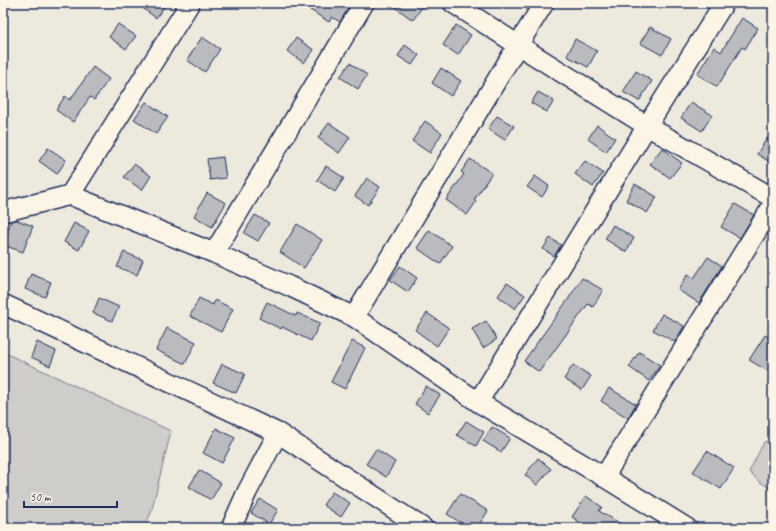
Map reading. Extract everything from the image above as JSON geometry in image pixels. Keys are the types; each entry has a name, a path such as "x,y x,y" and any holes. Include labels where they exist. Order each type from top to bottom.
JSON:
{"street":[{"path":"70,195 190,3"},
{"path":"214,253 364,3"},
{"path":"453,3 518,46 647,126 773,198"},
{"path":"354,317 544,3"},
{"path":"478,402 724,3"},
{"path":"3,212 70,195 214,253 289,286 354,317 478,402 687,528"},
{"path":"604,477 773,205"},
{"path":"3,304 278,433 424,528"},
{"path":"231,528 247,492 278,433"}],"shaded area":[{"path":"3,352 171,431 151,513 144,528 3,528"},
{"path":"773,440 773,490 760,482 749,472 764,442"}],"building":[{"path":"136,3 167,3 156,18"},
{"path":"314,3 342,3 349,7 340,22 332,17 329,22 310,10"},
{"path":"389,3 425,3 413,20"},
{"path":"742,18 758,28 745,49 742,47 717,87 697,74 714,47 721,52"},
{"path":"118,24 136,36 126,49 109,37"},
{"path":"456,25 471,35 458,55 443,45"},
{"path":"650,27 671,39 662,55 640,43"},
{"path":"202,37 220,49 205,72 187,60"},
{"path":"296,38 314,50 304,63 287,51"},
{"path":"575,39 597,51 588,67 567,56"},
{"path":"405,45 419,55 412,65 398,56"},
{"path":"350,63 367,75 358,89 340,77"},
{"path":"93,67 109,79 94,100 90,97 73,122 56,110 65,96 70,100"},
{"path":"441,68 461,81 451,96 432,83"},
{"path":"636,71 652,81 639,101 623,92"},
{"path":"538,92 554,101 547,112 531,103"},
{"path":"146,102 168,117 156,134 134,119"},
{"path":"691,102 712,115 702,131 681,118"},
{"path":"497,116 514,126 505,140 488,129"},
{"path":"425,121 442,133 430,153 412,141"},
{"path":"329,123 350,137 339,153 318,138"},
{"path":"597,125 615,138 606,152 588,139"},
{"path":"767,138 773,142 773,164 757,154"},
{"path":"48,148 66,160 57,174 39,161"},
{"path":"662,148 682,163 670,178 650,164"},
{"path":"223,157 226,178 210,180 207,159"},
{"path":"470,159 492,173 474,200 476,202 467,215 446,200 464,174 461,172"},
{"path":"585,161 603,173 593,187 575,174"},
{"path":"134,164 151,176 142,190 124,177"},
{"path":"326,166 344,178 335,192 317,180"},
{"path":"535,176 549,186 542,197 527,187"},
{"path":"367,178 380,187 368,205 355,196"},
{"path":"635,184 657,197 647,213 626,200"},
{"path":"207,193 226,203 212,227 194,216"},
{"path":"735,204 754,215 740,238 721,227"},
{"path":"255,215 269,223 258,241 244,233"},
{"path":"17,220 33,226 23,252 3,245 11,221"},
{"path":"74,223 89,231 79,250 64,242"},
{"path":"297,224 322,240 304,268 280,252"},
{"path":"613,225 634,238 626,252 605,239"},
{"path":"429,230 452,246 440,264 417,248"},
{"path":"550,238 561,245 554,256 543,249"},
{"path":"124,252 143,260 137,275 117,267"},
{"path":"708,257 722,266 699,303 678,290 688,274 694,278"},
{"path":"400,266 417,278 408,292 390,280"},
{"path":"31,274 51,282 45,297 25,289"},
{"path":"582,278 603,290 593,307 588,304 539,372 524,361"},
{"path":"507,283 525,295 515,309 498,296"},
{"path":"99,298 119,307 112,321 93,313"},
{"path":"199,298 213,305 215,300 233,309 221,332 190,316"},
{"path":"267,302 296,316 297,313 320,323 311,341 259,318"},
{"path":"427,313 449,328 437,346 415,330"},
{"path":"662,314 684,326 675,342 653,330"},
{"path":"486,321 497,339 483,348 472,329"},
{"path":"167,328 196,342 185,364 156,350"},
{"path":"765,335 773,340 773,363 768,371 749,360"},
{"path":"352,341 365,348 345,389 331,382"},
{"path":"37,342 56,351 50,366 31,357"},
{"path":"639,352 660,365 649,381 629,367"},
{"path":"222,364 245,374 236,393 213,383"},
{"path":"573,365 591,376 582,390 564,379"},
{"path":"426,386 440,395 428,413 415,404"},
{"path":"609,388 636,404 628,418 601,401"},
{"path":"466,421 484,432 476,446 457,435"},
{"path":"492,427 510,438 501,452 483,441"},
{"path":"216,428 235,438 222,463 203,453"},
{"path":"376,449 395,462 386,477 366,464"},
{"path":"707,451 734,468 721,489 693,472"},
{"path":"538,458 551,469 537,485 525,475"},
{"path":"199,470 221,483 211,500 189,487"},
{"path":"332,492 350,503 341,517 323,505"},
{"path":"460,494 488,511 477,528 469,528 447,514"},
{"path":"586,496 602,507 599,511 628,528 588,528 572,517"},
{"path":"260,499 278,510 269,524 251,513"}]}
